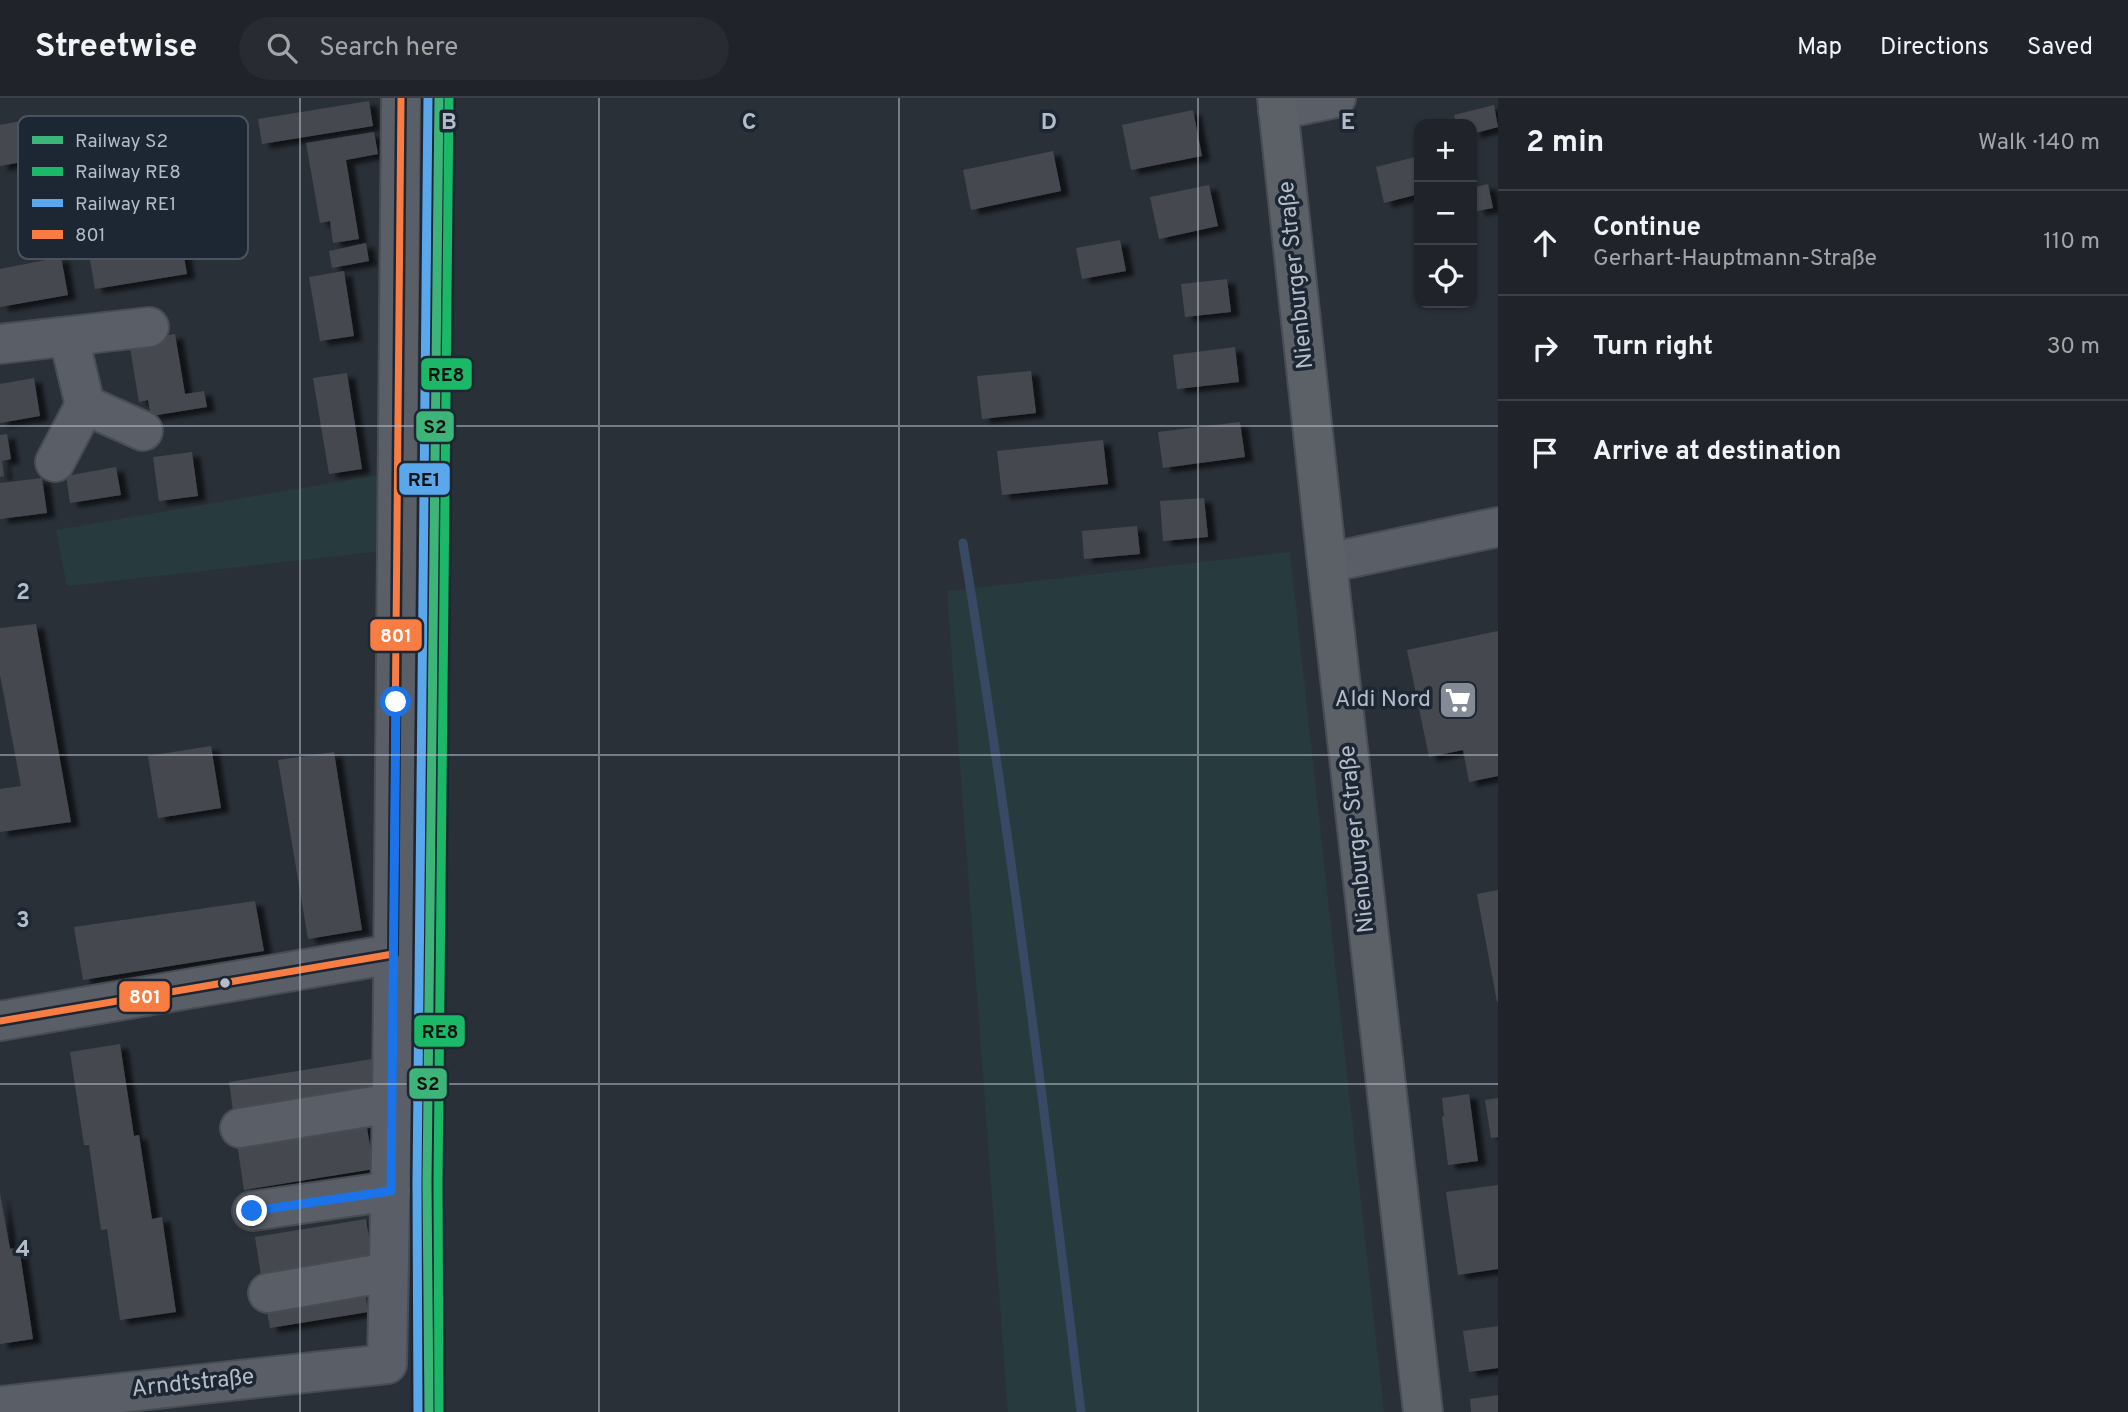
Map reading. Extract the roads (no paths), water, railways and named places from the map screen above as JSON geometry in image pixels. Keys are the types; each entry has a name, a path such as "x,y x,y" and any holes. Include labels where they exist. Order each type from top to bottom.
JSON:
{"main road":[{"name":"Nienburger Straße","path":"1278,104 1423,1412"}],"street":[{"path":"268,1293 389,1272 401,98"},
{"path":"1278,104 1336,98"},
{"path":"0,344 149,327"},
{"path":"55,463 85,405 69,338"},
{"path":"85,405 143,431"},
{"path":"1327,563 1498,527"},
{"path":"0,1021 393,954"},
{"path":"240,1128 392,1103"},
{"path":"252,1211 391,1191"},
{"name":"Arndtstraße","path":"0,1406 61,1406 387,1364 389,1272"}],"waterway":[{"path":"963,543 1012,868 1081,1412"}],"rail line":[{"name":"RE1","path":"418,1412 417,1183 428,98"},
{"name":"S2","path":"429,1412 427,1183 439,98"},
{"name":"RE8","path":"439,1412 438,1183 449,98"}],"place":[{"name":"Aldi Nord","path":"1458,700"}]}
